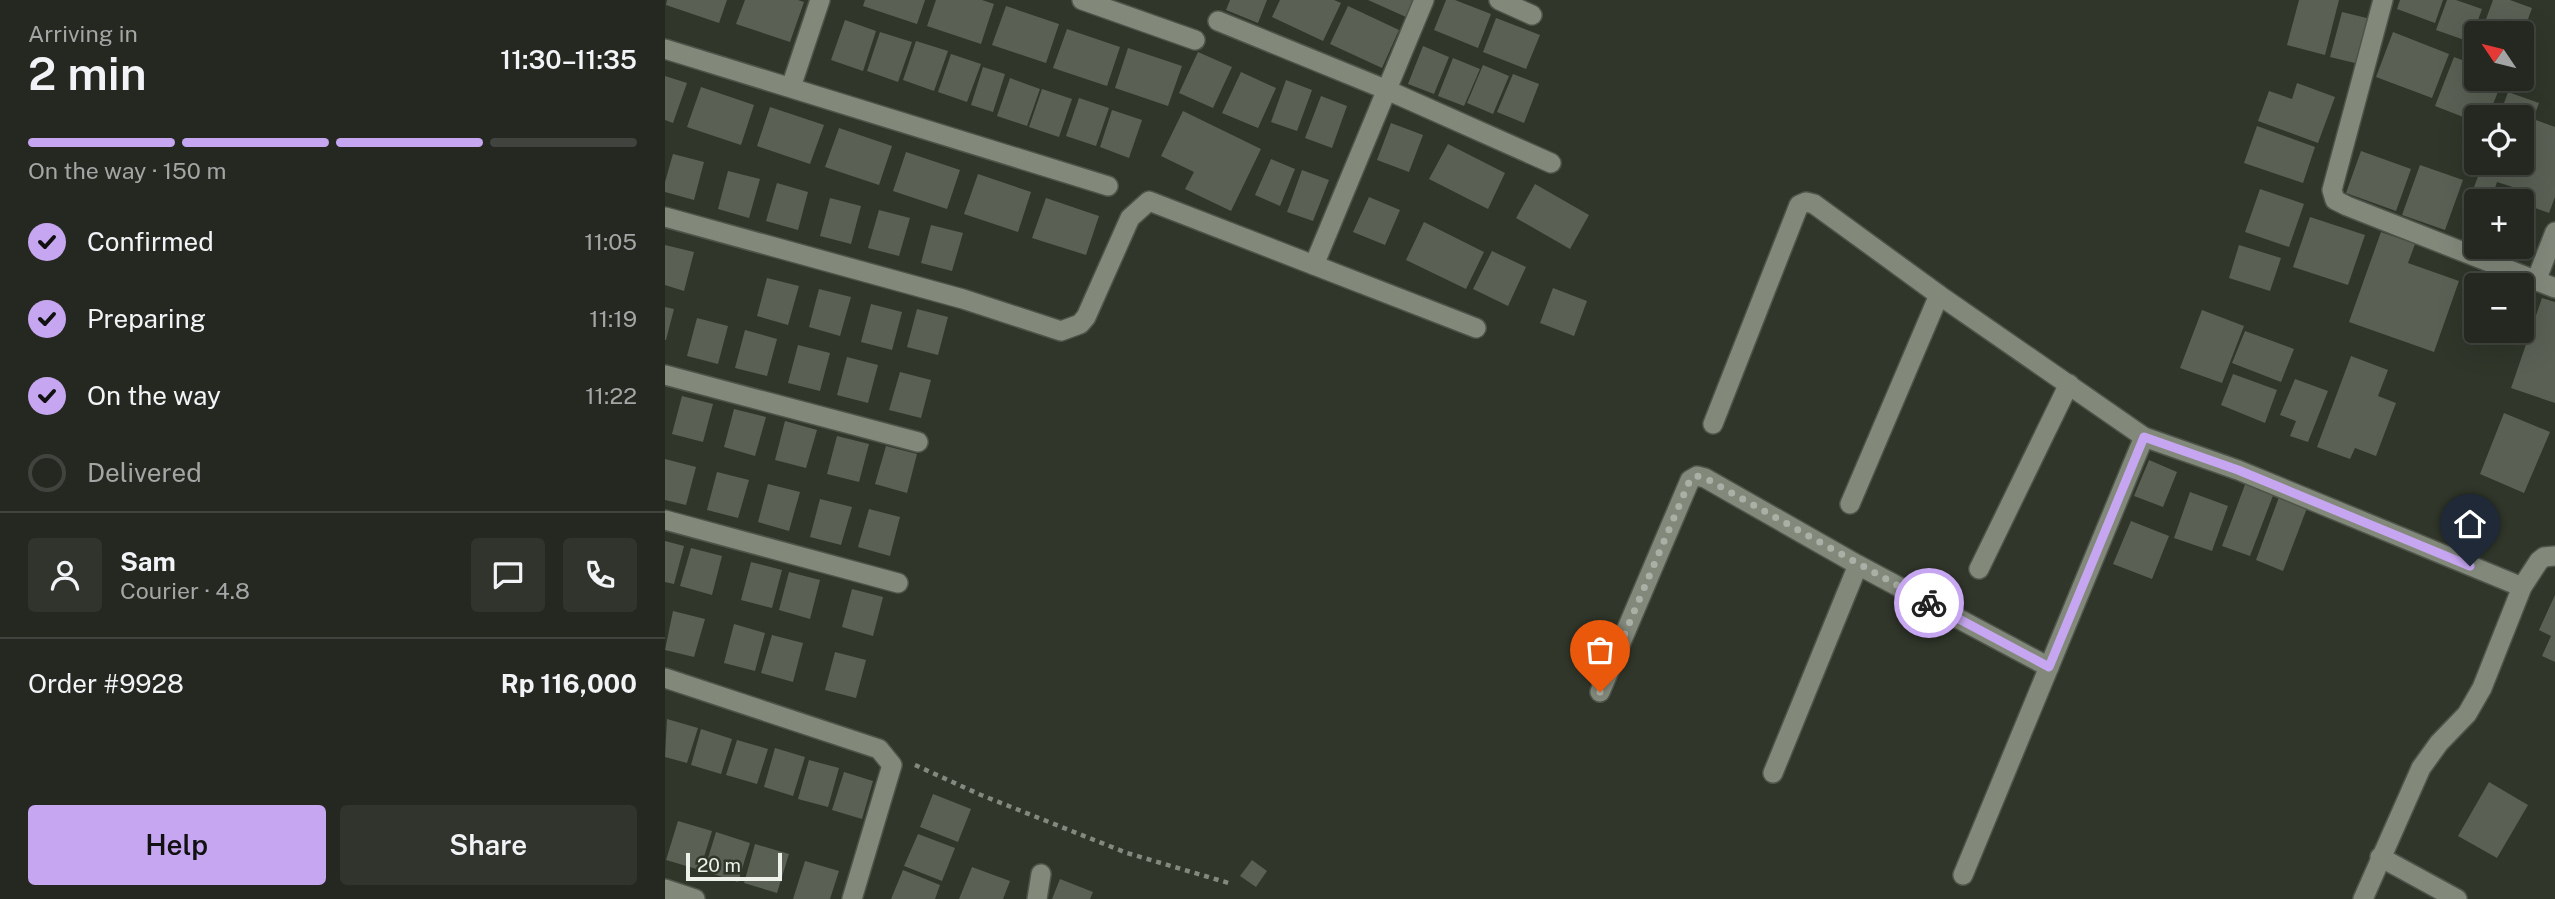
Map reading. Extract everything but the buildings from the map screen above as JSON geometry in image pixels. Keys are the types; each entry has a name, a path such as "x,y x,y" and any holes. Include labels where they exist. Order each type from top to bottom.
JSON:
{"street":[{"path":"791,87 820,0"},
{"path":"1082,0 1195,40"},
{"path":"1314,265 1424,0"},
{"path":"1499,0 1532,15"},
{"path":"2383,0 2332,190 2335,200 2555,288"},
{"path":"1218,21 1387,90 1551,163"},
{"path":"665,50 1108,186"},
{"path":"665,217 963,299 1061,331 1080,324 1086,317 1130,218 1149,201 1476,328"},
{"path":"1713,424 1799,205 1806,202 1814,204 2144,437 2238,470 2522,587"},
{"path":"2536,281 2555,232"},
{"path":"1850,504 1940,295"},
{"path":"665,375 918,442"},
{"path":"1979,569 2069,384"},
{"path":"1963,875 2144,437"},
{"path":"1600,692 1690,480 1697,476 2049,667"},
{"path":"665,520 898,583"},
{"path":"2363,899 2421,768 2439,743 2467,714 2481,688 2522,587 2539,561 2544,557 2555,556"},
{"path":"1773,773 1858,565"},
{"path":"665,678 879,749 892,765 852,899"},
{"path":"2380,857 2457,899"},
{"path":"1037,899 1041,874"},
{"path":"665,889 695,899"}],"path":[{"path":"879,749 981,795 1128,853 1232,884"}],"way so far":[{"path":"1600,692 1690,480 1697,476 1929,603"}],"route":[{"path":"1929,603 2049,667 2144,437 2238,470 2470,566"}]}
